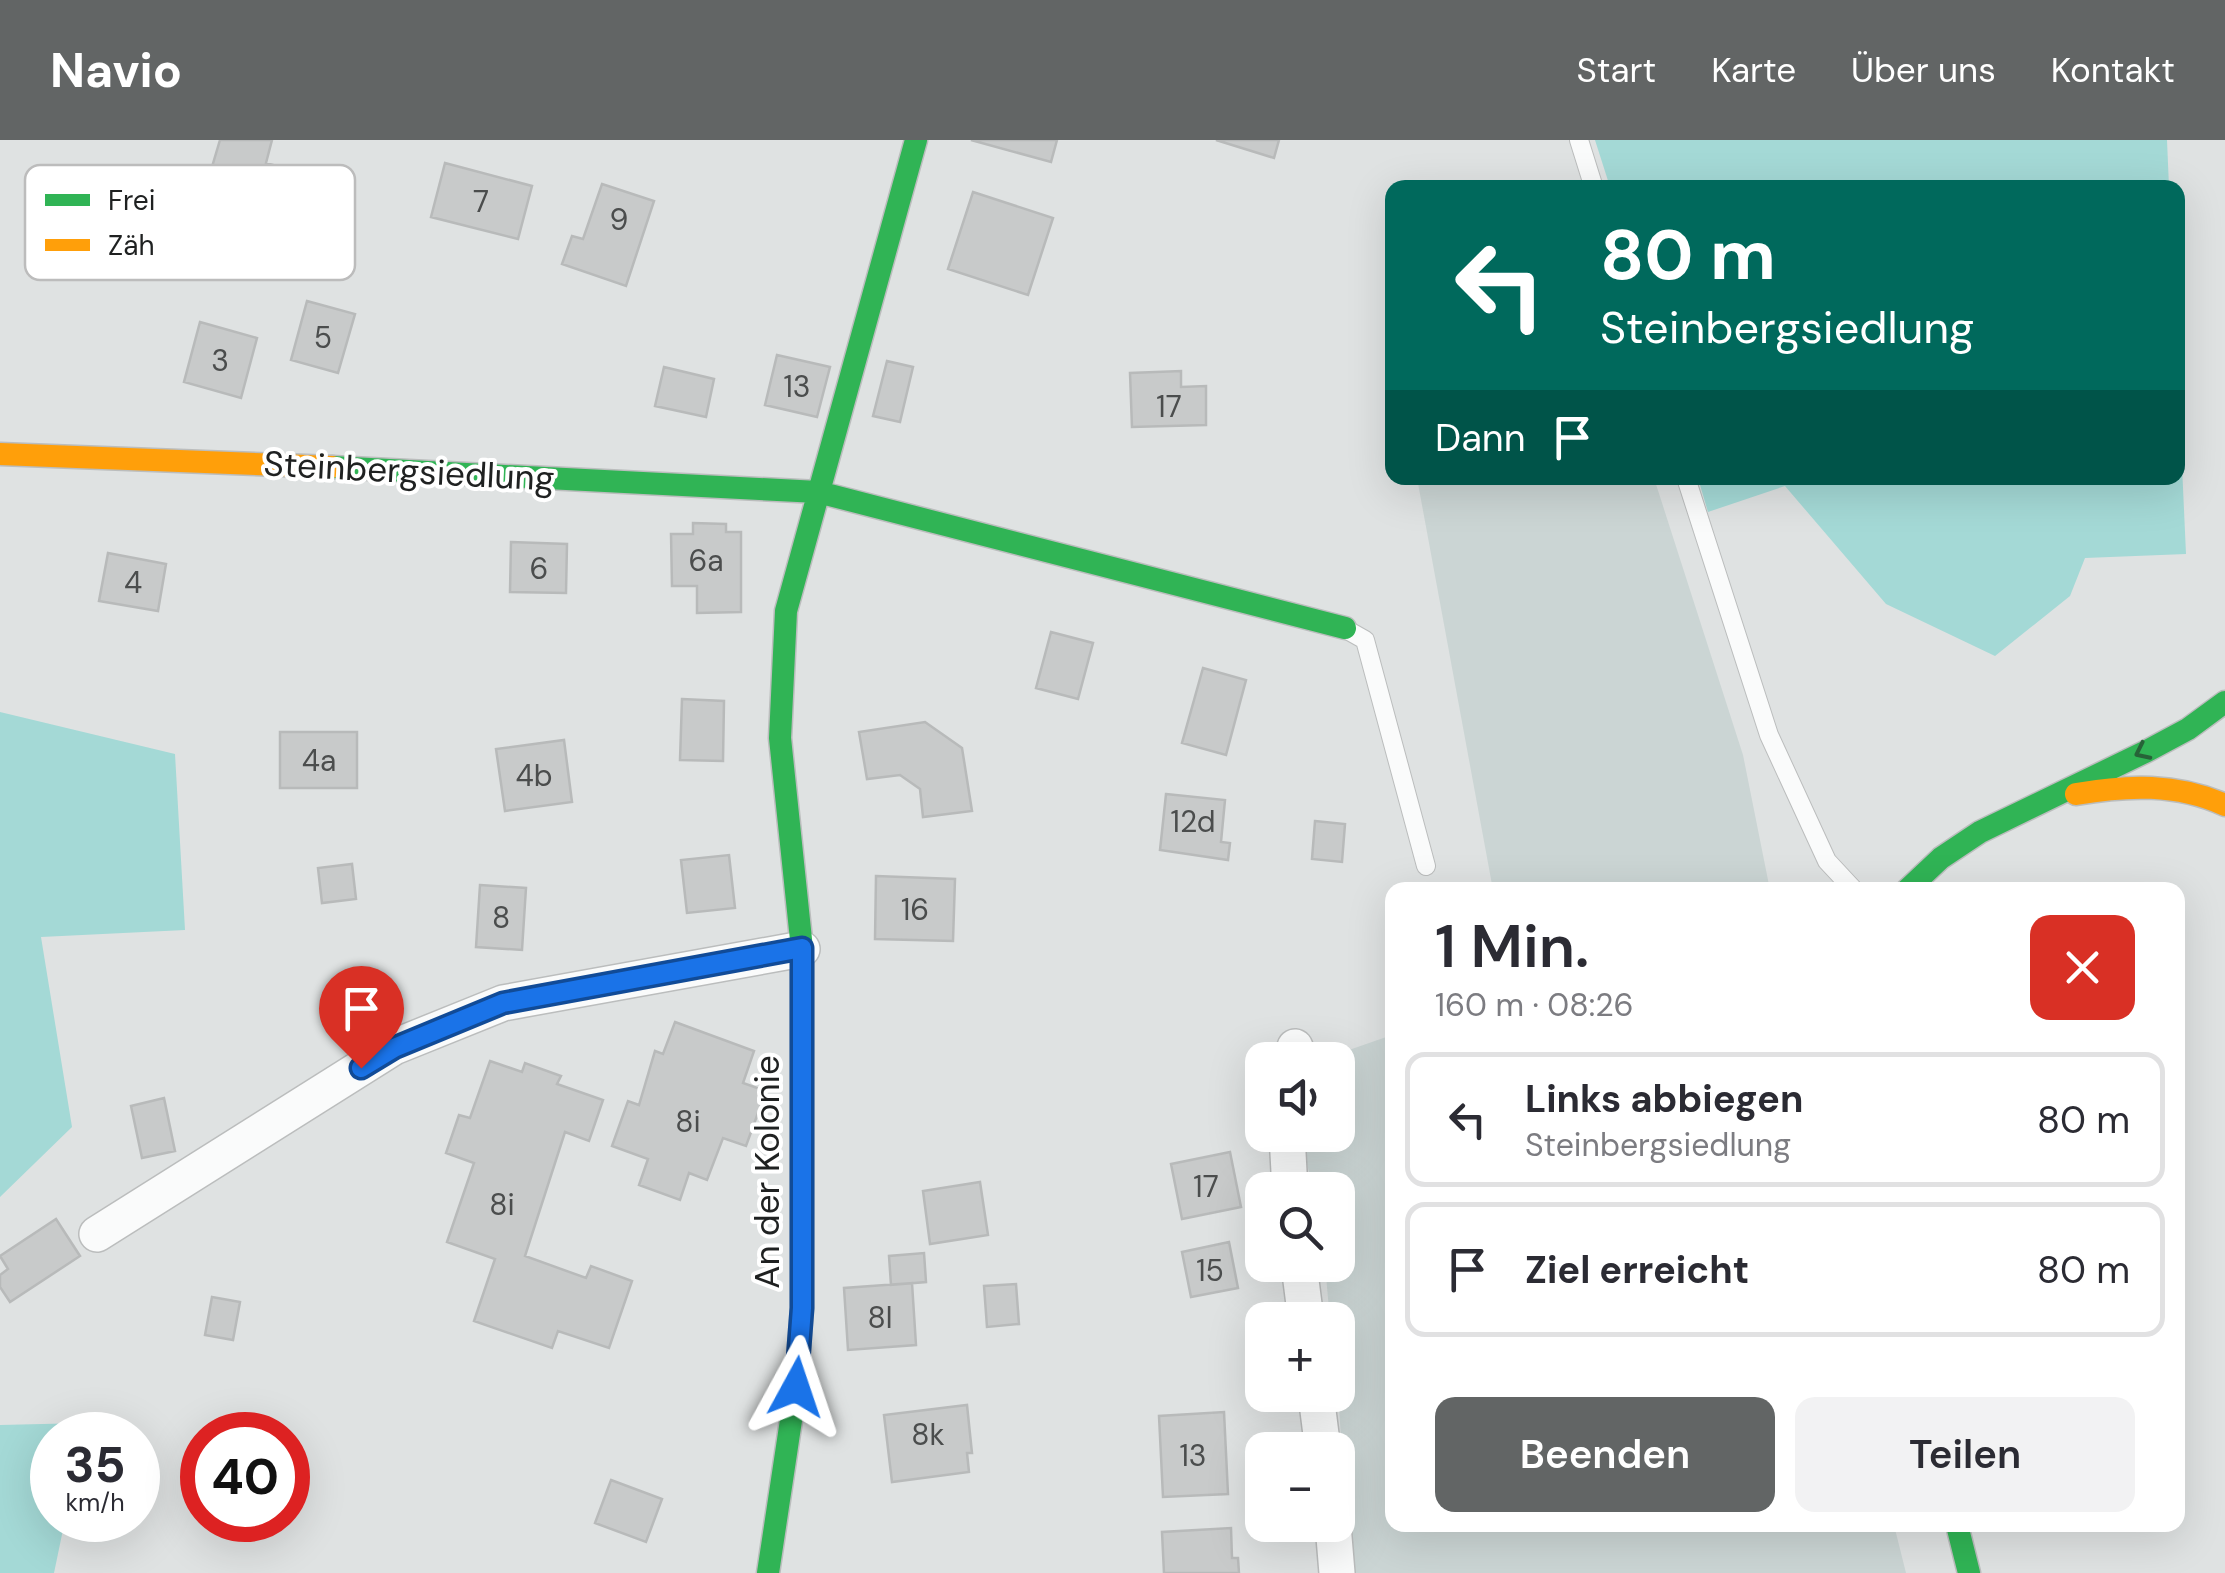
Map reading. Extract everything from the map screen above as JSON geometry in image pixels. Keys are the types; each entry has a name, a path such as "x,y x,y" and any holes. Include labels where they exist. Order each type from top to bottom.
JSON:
{"street":[{"path":"97,1234 394,1048 485,1010 503,1003 802,948 780,738 786,611 916,140"},
{"name":"Steinbergsiedlung","path":"0,454 818,492 1344,628"},
{"path":"1914,882 1968,838 2170,738 2225,702"},
{"path":"2032,804 2082,793 2165,788 2194,793 2225,805"},
{"name":"An der Kolonie","path":"768,1573 796,1387 802,1308 802,948"},
{"path":"1959,1532 1969,1573"},
{"path":"1334,1542 1337,1573"}],"lane":[{"path":"1579,140 1592,180"},
{"path":"1688,485 1768,735 1828,861 1847,882"},
{"path":"1344,628 1365,640 1426,866"}],"shaded area":[{"path":"1595,140 2167,140 2169,180 1608,180"},
{"path":"1418,485 1656,485 1743,755 1768,882 1492,882"},
{"path":"1700,485 2183,485 2186,554 2085,558 2070,596 1995,656 1886,604 1785,486 1708,512"},
{"path":"0,712 175,754 185,930 41,937 72,1127 0,1197"},
{"path":"1385,1037 1385,1532 1896,1532 1906,1573 1350,1573 1348,1542 1355,1542 1355,1432 1341,1432 1339,1412 1355,1412 1355,1302 1328,1302 1327,1282 1355,1282 1355,1172 1309,1172 1304,1152 1355,1152 1355,1048"},
{"path":"30,1424 30,1542 60,1542 54,1573 0,1573 0,1425"}],"building":[{"path":"220,140 272,140 266,163 273,165 213,165"},
{"path":"971,140 1057,140 1051,162"},
{"path":"1216,140 1279,140 1274,158"},
{"path":"445,163 532,186 518,239 431,217"},
{"path":"602,184 654,201 626,286 562,264 572,236 583,239"},
{"path":"973,192 1053,218 1028,295 948,269"},
{"path":"307,301 355,314 338,373 291,360"},
{"path":"200,322 257,338 241,398 184,382"},
{"path":"777,355 830,367 817,417 765,405"},
{"path":"887,361 913,367 900,422 873,416"},
{"path":"664,367 714,379 706,417 655,406"},
{"path":"1181,371 1181,387 1206,386 1206,425 1132,427 1130,373"},
{"path":"693,523 726,524 726,532 741,532 741,612 697,613 697,586 672,586 671,534 693,534"},
{"path":"511,542 567,544 566,593 510,592"},
{"path":"108,553 166,564 158,611 99,601"},
{"path":"1051,632 1093,643 1078,699 1036,688"},
{"path":"1203,668 1246,680 1226,755 1182,743"},
{"path":"682,699 724,701 723,761 680,760"},
{"path":"925,722 962,748 972,811 923,817 920,789 900,775 867,779 859,732"},
{"path":"280,732 357,732 357,788 280,788"},
{"path":"564,740 572,802 505,811 496,749"},
{"path":"1166,794 1225,800 1221,842 1230,843 1228,860 1160,850"},
{"path":"1315,821 1345,824 1342,862 1312,859"},
{"path":"729,855 735,908 687,913 681,860"},
{"path":"352,864 356,899 322,903 318,868"},
{"path":"876,876 955,879 953,941 875,939"},
{"path":"480,885 526,888 522,950 476,947"},
{"path":"675,1022 754,1051 743,1083 766,1091 746,1146 723,1138 707,1180 689,1173 680,1200 639,1185 648,1159 612,1146 628,1101 639,1105 655,1051 663,1054"},
{"path":"490,1061 522,1072 525,1063 561,1076 557,1084 603,1100 589,1141 565,1132 525,1256 586,1278 591,1266 632,1281 609,1348 558,1331 552,1348 474,1321 495,1259 447,1242 474,1163 446,1153 459,1115 470,1118"},
{"path":"164,1098 175,1151 142,1158 131,1106"},
{"path":"1230,1152 1241,1207 1182,1219 1171,1164"},
{"path":"980,1182 988,1235 930,1244 923,1191"},
{"path":"56,1219 80,1256 10,1302 0,1287 0,1275 8,1269 0,1256"},
{"path":"1229,1242 1238,1288 1191,1297 1182,1252"},
{"path":"924,1253 926,1282 891,1285 889,1256"},
{"path":"912,1283 916,1345 848,1350 844,1288"},
{"path":"1016,1284 1019,1324 987,1327 984,1286"},
{"path":"212,1297 240,1302 233,1340 205,1335"},
{"path":"967,1405 972,1453 967,1453 969,1472 892,1482 884,1415"},
{"path":"1224,1412 1228,1494 1163,1497 1159,1416"},
{"path":"611,1480 662,1499 646,1542 595,1523"},
{"path":"1231,1528 1232,1558 1238,1558 1239,1573 1164,1573 1162,1532"}],"traffic: fast":[{"path":"768,1573 796,1387 802,1308 802,949 780,738 786,611 916,140"},
{"path":"332,467 818,492 1345,628"},
{"path":"1916,882 1941,858 1980,832 2147,751 2188,729 2225,702"},
{"path":"1959,1532 1969,1573"}],"traffic: slow":[{"path":"0,454 332,467"},
{"path":"2076,794 2170,789 2225,805"}],"route":[{"path":"361,1068 394,1048 503,1003 802,948 802,1308 796,1387"}]}
